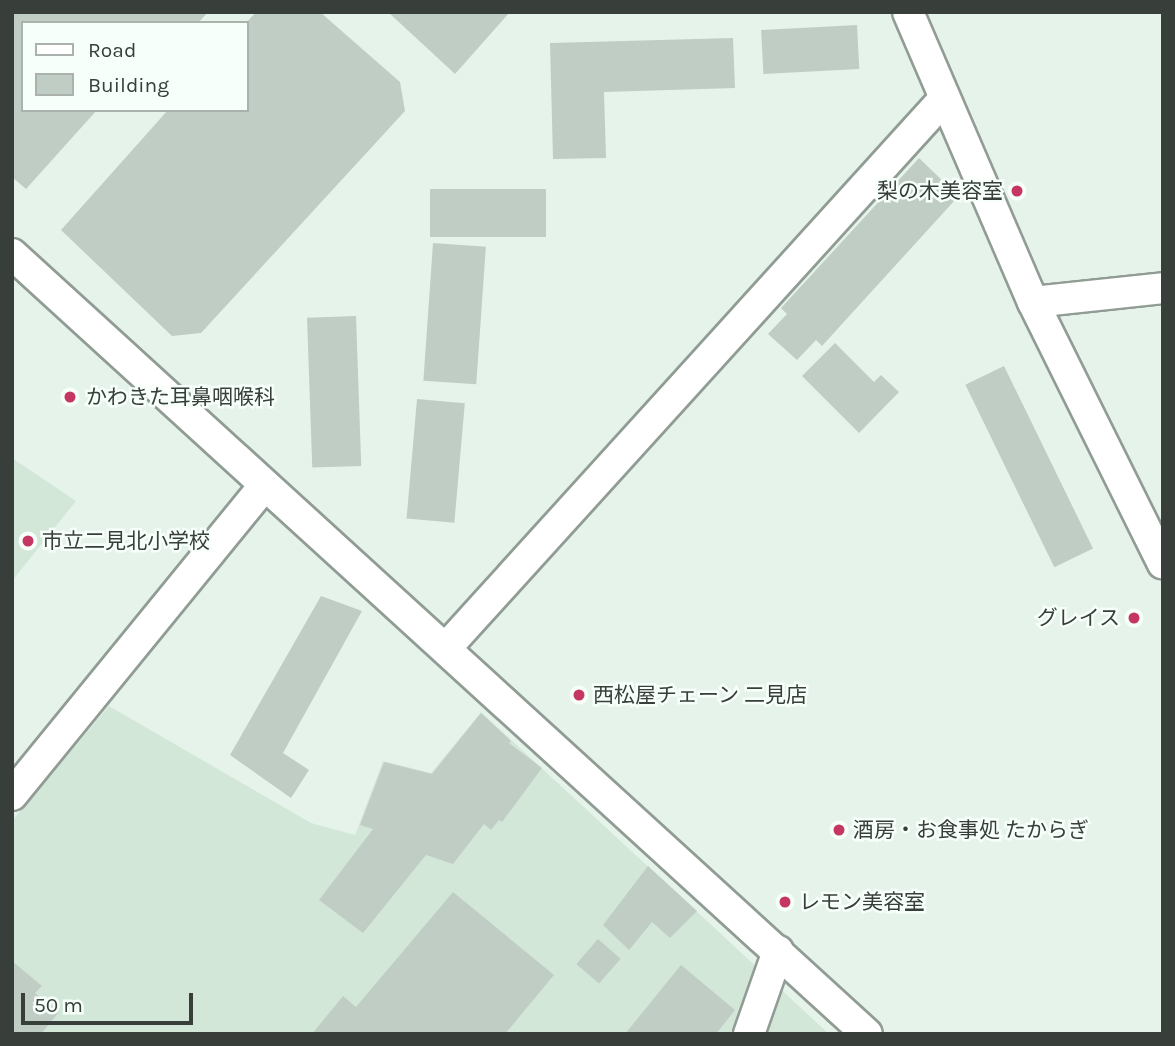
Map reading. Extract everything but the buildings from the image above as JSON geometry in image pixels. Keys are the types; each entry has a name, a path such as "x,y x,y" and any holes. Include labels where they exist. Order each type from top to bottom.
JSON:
{"street":[{"path":"908,12 943,100 1032,302 1163,564"},
{"path":"446,648 943,100"},
{"path":"12,254 867,1034"},
{"path":"1032,302 1163,289"},
{"path":"12,795 265,485"},
{"path":"749,1034 778,951"}],"shaded area":[{"name":"市立二見北小学校","path":"12,458 76,501 12,581"},
{"path":"109,706 311,823 355,835 383,761 431,773 481,712 829,1034 12,1034 12,821"}],"place":[{"name":"梨の木美容室","path":"1017,191"},
{"name":"かわきた耳鼻咽喉科","path":"70,397"},
{"name":"市立二見北小学校","path":"28,541"},
{"name":"グレイス","path":"1134,618"},
{"name":"西松屋チェーン 二見店","path":"579,695"},
{"name":"酒房・お食事処 たからぎ","path":"839,830"},
{"name":"レモン美容室","path":"785,902"}]}
